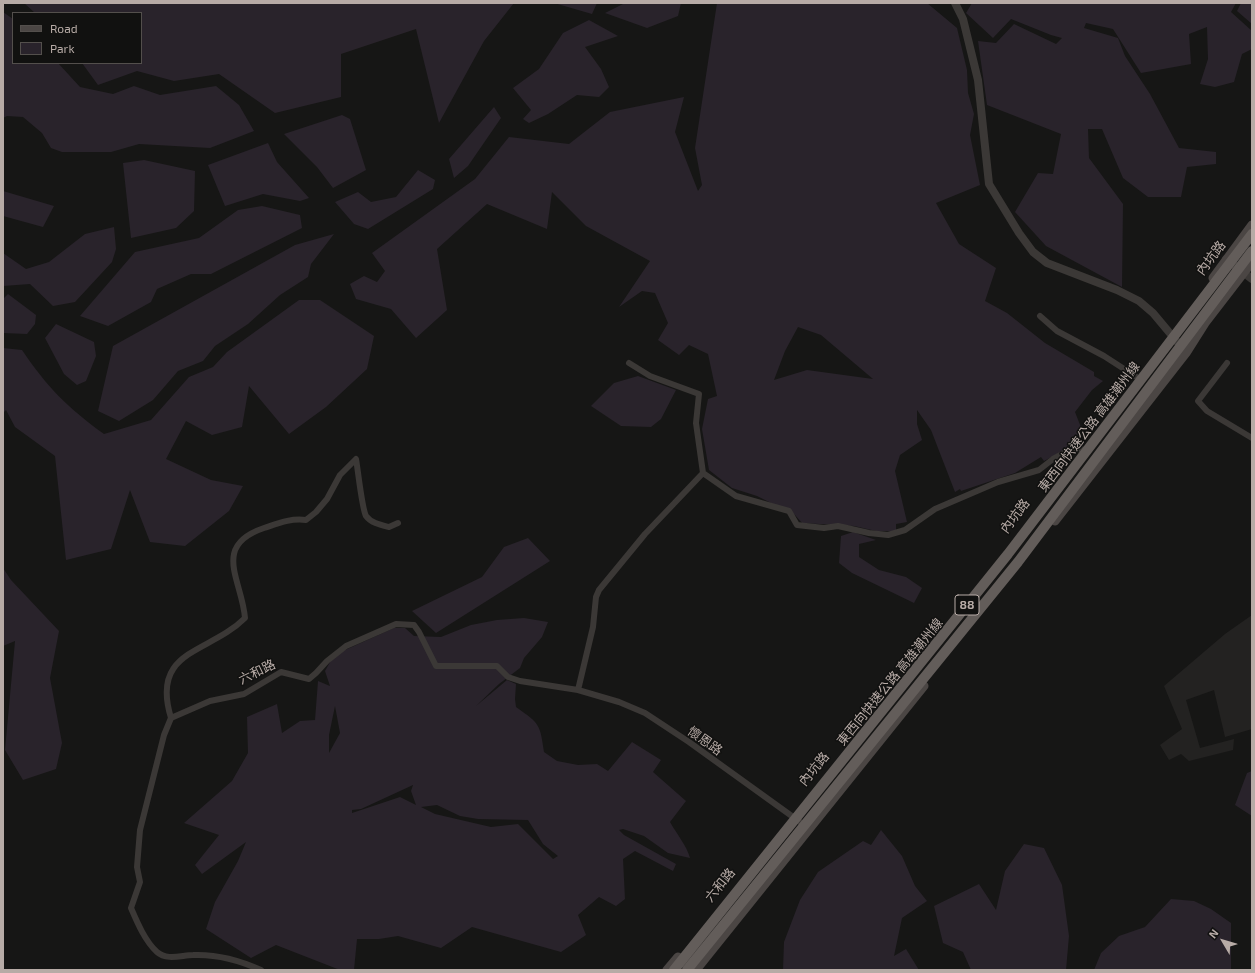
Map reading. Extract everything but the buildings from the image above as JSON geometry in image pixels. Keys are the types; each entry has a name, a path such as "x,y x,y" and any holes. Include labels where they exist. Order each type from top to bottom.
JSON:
{"highway":[{"name":"東西向快速公路 高雄潮州線","path":"674,970 1008,554 1252,234"},
{"name":"東西向快速公路 高雄潮州線","path":"687,970 1018,562 1252,251"}],"main road":[{"name":"內坑路","path":"792,816 1004,552 1082,449 1172,335 1252,226"},
{"path":"696,970 1026,558 1186,353 1205,324 1252,262"},
{"name":"六和路","path":"667,970 792,816"}],"street":[{"path":"955,3 963,19 978,80 989,184 1020,233 1033,252 1047,263 1117,290 1139,301 1172,335 1186,353"},
{"path":"1226,260 1252,279"},
{"path":"1040,316 1057,331 1104,356 1138,378"},
{"path":"629,363 650,376 699,394 696,423 703,473 736,496 789,511 797,525 824,528 838,526 869,533 888,535 905,530 935,509 998,482 1039,470 1053,459 1068,451 1082,449"},
{"path":"1227,363 1198,401 1207,411 1252,438"},
{"path":"261,970 239,960 192,954 174,957 158,953 147,938 131,908 140,882 137,867 140,830 164,735 171,718 167,704 166,685 172,668 198,648 222,635 245,618 233,561 235,550 239,542 259,530 294,519 306,520 316,512 327,499 340,475 356,459 364,509 367,517 377,524 389,527 398,523"},
{"path":"578,690 593,627 596,597 599,590 645,534 703,473"},
{"name":"六和路","path":"171,718 210,701 244,694 281,672 309,679 327,661 346,646 396,624 414,625 436,666 497,666 508,677 520,681 578,690"},
{"name":"懷恩路","path":"578,690 620,702 645,713 810,829"}],"shaded area":[{"path":"1252,615 1252,729 1225,737 1214,690 1186,700 1200,748 1234,739 1233,750 1189,761 1181,754 1169,760 1160,745 1182,729 1164,686 1225,634"}],"green space":[{"path":"24,3 514,3 484,41 439,123 416,29 341,54 341,97 275,113 219,74 174,81 137,71 98,85 83,64 142,64 142,12 34,12"},
{"path":"554,3 597,3 592,14"},
{"path":"625,3 681,3 678,16 647,28 605,13"},
{"path":"717,3 927,3 957,28 967,70 968,93 974,114 970,135 980,185 936,203 959,244 996,268 985,301 1007,313 1045,343 1094,372 1094,376 1103,381 1092,390 1075,412 1084,435 1075,445 1044,461 1041,457 1015,473 961,491 960,489 955,492 931,430 917,410 917,424 922,440 900,455 895,471 907,522 896,524 896,531 876,531 854,526 802,523 795,515 757,496 732,488 709,470 702,429 708,399 717,396 708,354 689,345 679,355 658,340 668,323 655,293 642,291 619,307 650,261 586,226 552,192 547,229 487,204 437,249 447,310 416,338 391,309 356,299 350,284 364,276 377,282 385,271 372,253 475,179 509,137 569,144 610,112 684,97 675,132 698,191 702,185 695,148","holes":["798,327 821,335 873,379 807,370 774,380 785,351"]},
{"path":"972,3 1236,3 1231,12 1252,31 1252,49 1242,54 1234,82 1215,87 1200,84 1208,59 1207,27 1189,34 1191,64 1141,73 1113,29 1086,23 1084,28 1118,38 1125,56 1150,94 1179,148 1216,152 1216,164 1187,167 1181,197 1148,197 1123,178 1102,129 1088,129 1089,158 1123,204 1122,287 1046,246 1015,212 1038,173 1053,174 1061,134 987,105 978,41 996,43 1014,24 1056,44 1062,38 1011,19 993,38 966,13"},
{"path":"1241,3 1252,3 1252,24 1237,11"},
{"path":"3,12 12,18 12,64 59,64 80,87 113,94 134,86 160,95 216,86 239,105 254,131 210,148 139,144 111,152 62,152 51,148 42,133 23,117 7,116 3,118"},
{"path":"589,20 618,36 585,47 601,69 609,87 599,97 577,95 548,114 529,123 523,119 531,110 513,88 539,69 563,33"},
{"path":"494,107 501,118 468,166 454,178 449,159"},
{"path":"342,115 350,119 366,170 333,188 317,167 284,134"},
{"path":"268,143 277,162 309,198 300,201 263,194 225,206 208,165"},
{"path":"144,160 195,171 194,211 176,228 131,238 123,163"},
{"path":"418,170 435,180 433,189 368,229 354,224 335,202 358,192 371,202 396,197"},
{"path":"3,191 54,206 43,227 3,216"},
{"path":"262,206 300,215 302,228 211,274 191,274 157,289 151,302 108,326 80,316 135,252 199,238 238,210"},
{"path":"114,227 116,249 112,262 75,302 53,306 30,284 3,286 3,253 26,269 49,262 85,234"},
{"path":"334,234 311,264 308,277 280,295 248,324 215,346 203,361 178,371 153,400 119,421 98,411 113,346 295,245"},
{"path":"8,294 36,315 35,324 27,334 3,333 3,299"},
{"path":"299,300 320,300 374,336 367,369 326,407 289,434 249,386 242,427 212,435 186,421 166,459 211,480 243,486 229,511 185,546 150,542 130,490 111,549 66,560 55,456 15,427 6,410 3,413 3,348 22,350 49,386 69,406 104,434 151,420 189,377 213,367 227,352"},
{"path":"56,324 94,342 96,356 86,381 77,385 64,374 45,338"},
{"path":"638,376 676,390 661,419 651,427 621,426 591,406 614,383"},
{"path":"853,532 876,540 859,544 859,557 879,570 906,577 922,588 914,603 852,573 839,563 841,536"},
{"path":"528,538 550,561 436,633 412,611 482,577 504,547"},
{"path":"3,568 11,580 59,631 50,678 62,743 56,769 23,780 5,750 15,641 3,646"},
{"path":"524,618 548,622 542,637 524,658 520,668 499,684 476,706 507,680 516,684 516,707 538,725 544,752 557,761 578,765 597,764 608,771 632,742 661,760 653,772 686,801 670,822 689,853 690,858 668,853 644,836 623,829 619,830 624,835 676,864 673,871 635,851 623,859 625,899 616,906 599,897 578,915 586,935 561,952 472,927 441,948 398,936 379,939 357,939 354,970 340,970 276,945 251,958 206,929 215,902 238,861 246,842 202,874 195,865 219,835 184,823 232,781 248,753 247,717 277,704 282,733 300,721 315,720 318,681 330,686 325,671 334,655 394,628 405,628 414,636 441,637 471,625 497,620","holes":["335,706 340,733 329,753 329,735","413,785 411,791 416,805 400,797 352,813 352,810 361,809","437,805 460,816 478,819 528,820 543,844 558,856 553,859 518,824 491,827 435,814 421,807"]},
{"path":"1252,771 1252,816 1235,805 1247,773"},
{"path":"881,830 902,856 915,886 927,901 902,918 894,956 906,949 919,970 783,970 784,942 800,900 818,872 863,841 871,845"},
{"path":"1024,844 1044,848 1062,885 1069,936 1066,970 971,970 963,952 943,943 934,906 979,884 996,910 1005,871"},
{"path":"1171,899 1194,901 1211,909 1231,923 1231,970 1094,970 1101,953 1119,936 1145,927"}]}
